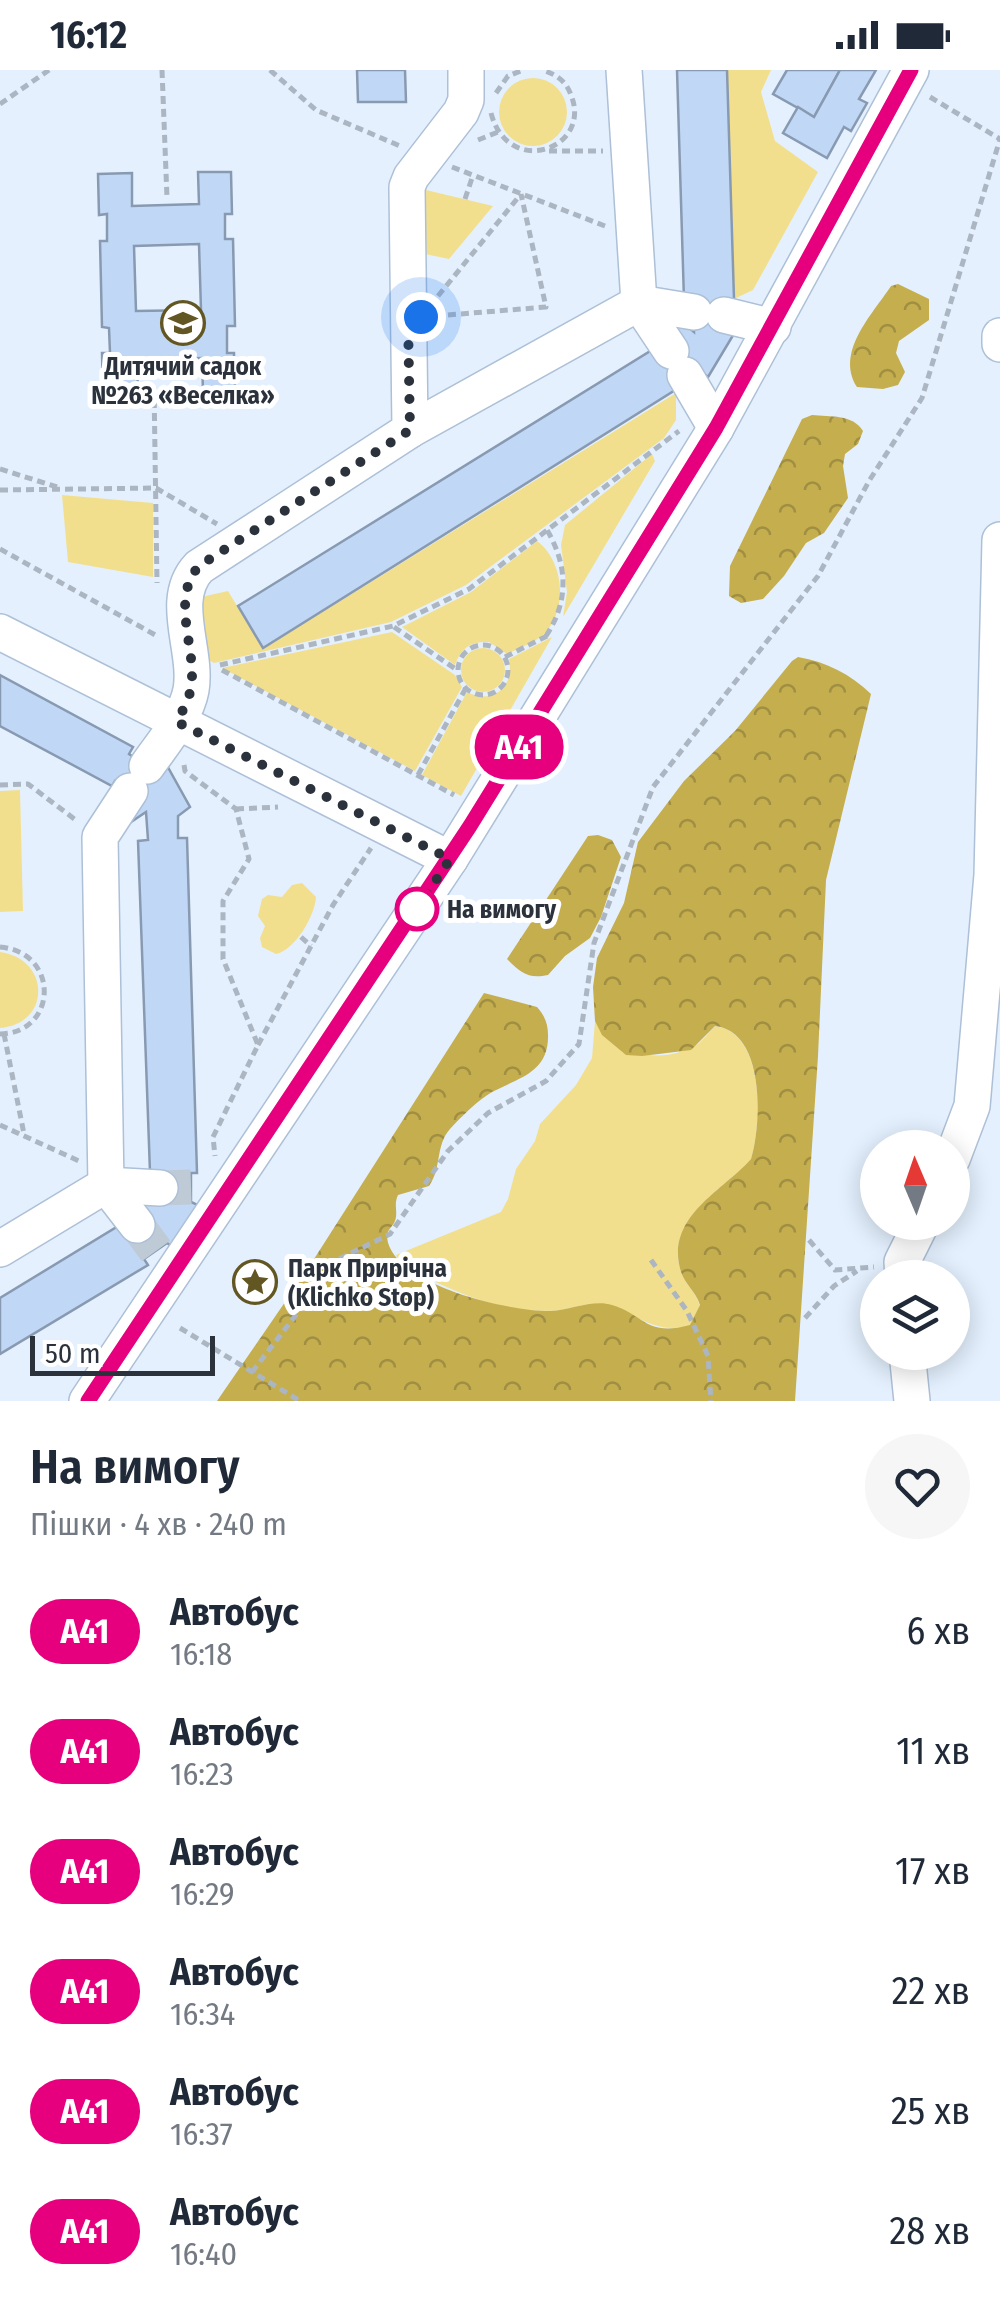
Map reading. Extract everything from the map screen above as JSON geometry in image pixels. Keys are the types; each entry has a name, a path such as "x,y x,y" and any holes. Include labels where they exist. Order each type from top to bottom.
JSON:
{"street":[{"path":"410,430 414,318 407,187 461,112 466,100 466,70"},
{"path":"624,70 639,303 678,363 700,427"},
{"path":"88,1401 155,1250 197,1187 450,859 700,427 773,327 919,83"},
{"path":"155,1250 106,1179 100,837 177,722 191,690 173,644 191,576 199,566 410,430 639,303 773,327"},
{"path":"1000,336 1000,344"},
{"path":"963,1130 972,1106 996,873 1000,540"},
{"path":"0,632 450,859"},
{"path":"0,1249 106,1179 197,1187"},
{"path":"909,1370 912,1401"}],"path":[{"path":"0,104 48,70"},
{"path":"162,70 167,198"},
{"path":"523,70 508,76 499,86 491,113 502,138 513,147 540,151 629,150"},
{"path":"540,151 554,147 564,138 575,113 568,88 559,78 542,70"},
{"path":"252,1372 338,1259 390,1234 448,1152 488,1112 546,1081 578,1044 594,943 653,787 818,576 869,481 922,398 1000,139 919,83"},
{"path":"465,199 473,175"},
{"path":"521,194 546,306 414,318 434,302 521,194"},
{"path":"154,387 158,599"},
{"path":"465,801 214,666 393,626 468,589 700,427"},
{"path":"0,469 65,489"},
{"path":"0,490 156,488 242,539"},
{"path":"546,636 562,604 564,576 557,546 548,530"},
{"path":"0,549 173,644"},
{"path":"158,618 173,644"},
{"path":"393,626 458,670 466,688 484,695 499,689 508,674 505,657 492,646 476,645 462,655 458,670"},
{"path":"505,657 560,628"},
{"path":"418,776 466,688"},
{"path":"177,722 184,771 236,810 250,859 223,901 223,959 258,1045"},
{"path":"0,785 28,784 100,837"},
{"path":"197,1187 214,1137 258,1045 333,905 385,826"},
{"path":"300,937 311,946"},
{"path":"0,946 30,956 44,980 45,994 34,1020 2,1034 24,1136"},
{"path":"0,1125 106,1179"},
{"path":"809,1240 835,1270 860,1270"},
{"path":"650,1260 687,1310 708,1356 711,1401"},
{"path":"804,1318 834,1286 860,1270"},
{"path":"180,1328 300,1401"}],"shaded area":[{"path":"727,70 771,70 761,92 775,141 818,172 753,290 734,299"},
{"path":"533,78 557,88 567,112 557,136 533,146 509,136 499,112 509,88"},
{"path":"426,190 493,206 449,259 425,254"},
{"path":"676,393 676,420 664,438 466,585 391,622 214,663 195,652 192,599 228,591 263,649"},
{"path":"652,454 655,461 563,617 567,592 561,545 565,525"},
{"path":"62,495 153,503 153,577 68,562"},
{"path":"537,541 553,561 560,586 557,613 539,638 507,654 489,642 472,644 460,654 455,665 402,627 471,592"},
{"path":"392,632 455,675 462,687 415,771 222,668"},
{"path":"552,637 461,796 422,775 467,692 485,696 500,691 509,678 509,659"},
{"path":"483,648 498,655 505,670 498,685 483,692 468,685 461,670 468,655"},
{"path":"20,790 23,911 0,912 0,791"},
{"path":"302,883 316,897 312,913 297,939 276,954 262,947 260,938 265,926 258,916 262,899 268,895 282,897 292,885"},
{"path":"0,952 29,966 38,991 29,1015 17,1024 0,1028"},
{"path":"595,1021 614,1042 641,1054 656,1055 686,1050 715,1026 731,1032 743,1044 751,1061 758,1103 751,1159 699,1207 681,1236 681,1272 700,1306 690,1326 662,1327 620,1309 595,1304 549,1311 500,1306 455,1291 412,1270 396,1255 501,1212 516,1169 535,1141 540,1124 576,1085 592,1058"}],"green space":[{"path":"898,284 929,299 929,320 899,341 896,353 905,372 898,385 883,389 857,387 851,374 853,347 891,286"},
{"path":"812,415 847,419 863,431 858,444 845,454 848,498 824,533 806,543 763,599 741,603 729,596 730,566 802,419"},
{"path":"798,657 838,670 871,694 826,880 795,1401 217,1401 307,1270 484,993 537,1007 547,1024 547,1048 538,1066 487,1095 450,1129 429,1186 398,1195 395,1220 387,1237 394,1254 430,1282 483,1301 551,1311 605,1303 655,1327 690,1325 700,1305 681,1272 681,1236 699,1207 751,1159 758,1102 751,1061 743,1044 731,1032 715,1026 691,1050 626,1055 602,1035 595,1021 593,987 597,958 624,903 638,842 684,781 735,731"},
{"path":"588,836 612,840 621,857 590,938 565,956 548,975 525,974 507,959"}],"building":[{"path":"357,70 405,70 406,102 358,102"},
{"path":"677,70 727,70 734,299 723,300 735,332 708,377 696,367 680,387 263,648 238,606 655,348 678,318 694,332 694,300 684,300"},
{"path":"787,70 840,70 814,117 773,94"},
{"path":"840,70 876,70 859,99 867,103 851,131 844,127 827,158 783,133 798,107 814,117"},
{"path":"198,172 231,172 232,214 225,214 225,239 233,239 235,326 227,326 227,353 234,353 235,391 203,392 202,358 137,360 138,395 103,396 102,353 110,353 109,328 102,327 100,241 107,241 107,214 99,215 98,174 132,173 132,206 199,204","holes":["199,244 201,310 136,311 134,246"]},
{"path":"0,675 133,747 129,754 152,769 165,762 190,807 178,816 178,838 187,838 197,1173 191,1173 191,1202 202,1207 177,1250 167,1243 144,1259 148,1265 0,1354 0,1298 123,1223 150,1172 138,841 148,840 146,812 128,824 140,798 115,781 112,786 0,726"}],"tunnel":[{"path":"160,1188 191,1187"},
{"path":"137,1225 156,1251"}],"bus line":[{"name":"A41","path":"88,1401 450,859 716,428 911,70"}],"place":[{"name":"Дитячий садок №263 «Веселка»","path":"183,323"},
{"name":"На вимогу","path":"417,909"},
{"name":"Парк Прирічна (Klichko Stop)","path":"255,1282"}],"route":[{"path":"417,909 450,859 177,722 191,690 185,599 191,576 199,566 410,430 408,318 421,317"}]}
